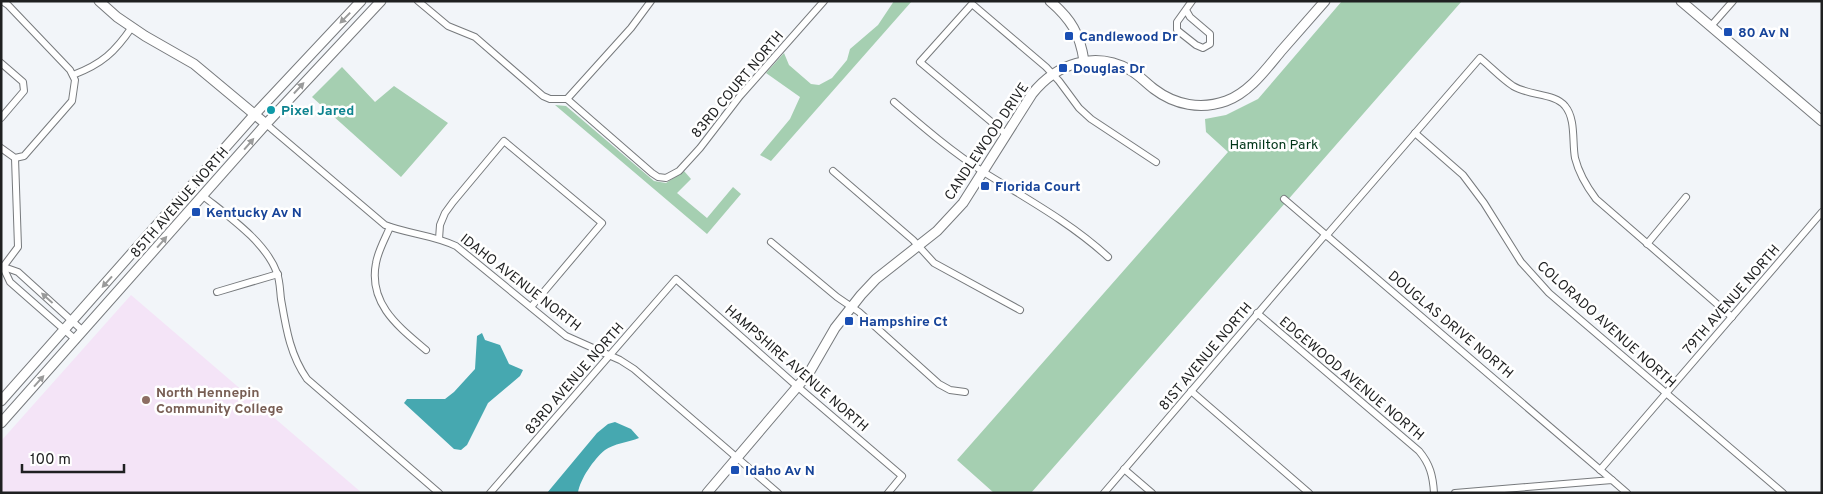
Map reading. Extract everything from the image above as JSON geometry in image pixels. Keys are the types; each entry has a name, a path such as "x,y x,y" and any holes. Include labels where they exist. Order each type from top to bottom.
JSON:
{"main road":[{"path":"99,1 132,27 194,64 266,124"},
{"name":"85TH AVENUE NORTH","path":"1,401 255,114 361,1"},
{"name":"85TH AVENUE NORTH","path":"1,423 266,124 381,1"},
{"path":"1050,1 1074,28 1084,61"},
{"path":"1682,1 1822,121"},
{"name":"CANDLEWOOD DRIVE","path":"707,493 817,362 835,328 851,306 876,279 919,246 951,217 963,203 1032,94 1052,74 1074,63 1105,61 1118,64 1142,78 1167,97 1180,103 1193,106 1217,104 1236,96 1257,80 1324,2"}],"street":[{"path":"1,148 15,158 24,156 72,100 75,86 73,75 36,34 2,1"},
{"path":"418,1 448,26 475,37 543,96 550,99 567,99 632,28 651,1"},
{"name":"83RD COURT NORTH","path":"567,99 652,173 658,177 666,178 678,171 700,148 740,96 824,1"},
{"path":"1186,10 1190,17 1210,34 1210,44 1203,48 1196,45 1177,30 1177,22 1192,1"},
{"path":"1711,26 1733,1"},
{"path":"1007,134 920,62 972,4 1052,74 1079,108 1091,119 1156,162"},
{"path":"73,75 93,66 112,54 132,27"},
{"name":"81ST AVENUE NORTH","path":"1104,493 1257,313 1480,58 1513,86 1537,95 1550,96 1564,104 1572,119 1576,159 1587,187 1607,210 1647,244"},
{"path":"1,63 23,82 24,91 1,118"},
{"path":"894,102 924,129 984,172 1080,233 1108,257"},
{"name":"IDAHO AVENUE NORTH","path":"266,124 377,219 403,232 439,239 464,251 566,336 634,369 778,493"},
{"name":"COLORADO AVENUE NORTH","path":"1415,133 1463,175 1484,203 1521,262 1549,293 1783,493"},
{"path":"439,239 440,226 445,213 504,141 602,223 531,308"},
{"path":"2,267 18,247 15,158"},
{"path":"833,171 919,246 934,263 1020,310"},
{"path":"203,196 260,245 269,256 278,274 289,342 299,368 317,389 439,493"},
{"path":"1686,197 1647,244 1732,317"},
{"name":"DOUGLAS DRIVE NORTH","path":"1284,199 1627,493"},
{"name":"79TH AVENUE NORTH","path":"1600,470 1822,212"},
{"path":"390,227 376,264 376,290 381,303 397,325 426,350"},
{"path":"771,242 859,312 939,384 950,390 964,392"},
{"path":"2,267 18,272 84,331"},
{"path":"2,267 10,282 76,340"},
{"path":"217,292 278,274"},
{"name":"83RD AVENUE NORTH","path":"490,493 676,279"},
{"name":"HAMPSHIRE AVENUE NORTH","path":"676,279 902,476 888,493"},
{"name":"EDGEWOOD AVENUE NORTH","path":"1257,313 1419,451 1427,460 1432,471 1434,493"},
{"path":"1190,391 1309,493"},
{"path":"1124,469 1152,493"},
{"path":"1455,493 1612,480"}],"shaded area":[{"name":"North Hennepin Community College","path":"131,295 362,493 1,493 1,441"}],"green space":[{"path":"894,1 912,1 771,161 760,155 790,119 800,97 766,73 784,53 789,65 811,84 819,85 832,78 847,60 850,49 878,25"},
{"name":"Hamilton Park","path":"1342,1 1462,1 1031,493 994,493 957,460 1228,152 1206,132 1205,119 1226,115 1258,99"},
{"path":"342,67 375,102 394,86 448,123 401,177 312,97"},
{"path":"555,105 566,106 654,181 666,183 684,171 691,179 677,193 707,218 733,187 741,194 707,234"}],"water":[{"path":"482,333 485,340 500,345 509,364 523,370 520,376 488,403 467,445 461,450 454,449 404,403 407,399 445,399 454,392 475,369 477,336"},
{"path":"615,422 631,429 639,438 605,450 588,470 578,493 547,493 597,433 608,424"}],"place":[{"name":"80 Av N","path":"1728,32"},
{"name":"Candlewood Dr","path":"1069,36"},
{"name":"Douglas Dr","path":"1063,68"},
{"name":"Pixel Jared","path":"271,110"},
{"name":"Florida Court","path":"985,186"},
{"name":"Kentucky Av N","path":"196,212"},
{"name":"Hampshire Ct","path":"849,321"},
{"name":"North Hennepin Community College","path":"146,400"},
{"name":"Idaho Av N","path":"735,470"}]}
